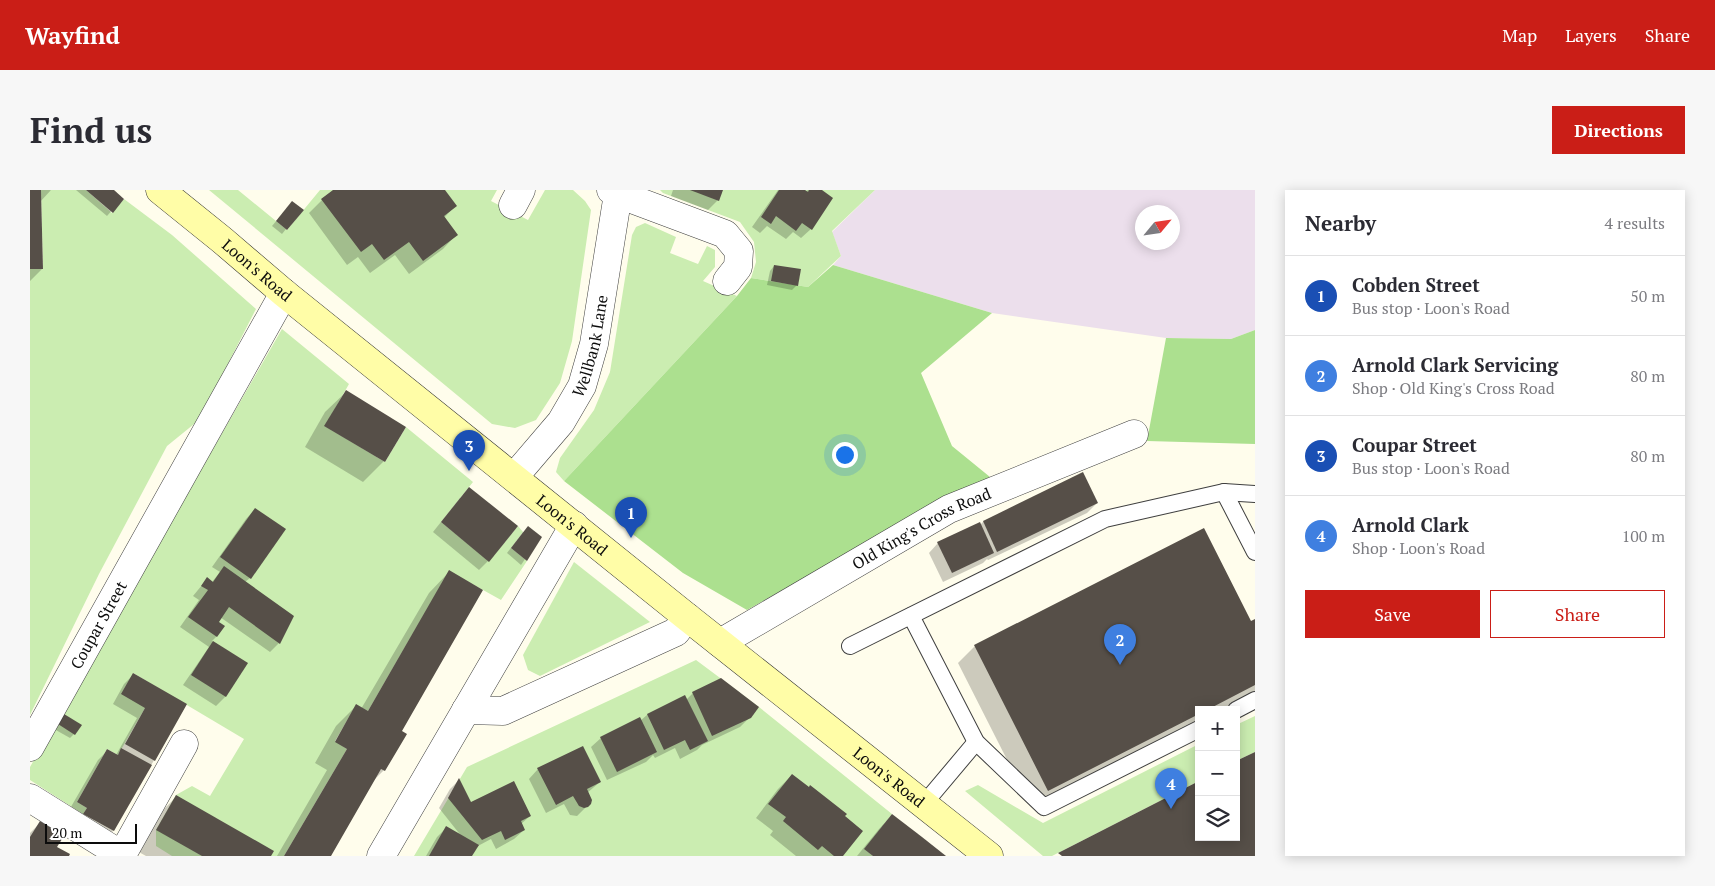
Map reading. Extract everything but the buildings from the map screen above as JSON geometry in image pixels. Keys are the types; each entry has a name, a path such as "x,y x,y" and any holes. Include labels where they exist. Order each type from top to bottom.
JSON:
{"street":[{"name":"Loon's Road","path":"160,190 284,293 687,617 989,856"},
{"name":"Wellbank Lane","path":"514,477 561,422 582,386 594,344 616,191 725,234 739,250 738,267 727,281"},
{"name":"Coupar Street","path":"30,747 284,293"},
{"name":"Old King's Cross Road","path":"720,643 948,509 1134,434"},
{"path":"381,856 574,525"},
{"path":"466,710 503,711 676,632 687,617"},
{"path":"30,798 122,855 184,744"}],"lane":[{"path":"1224,492 1255,552"},
{"path":"850,646 1105,519 1224,492 1255,494"},
{"path":"911,616 976,742 1044,808 1195,731"},
{"path":"1240,708 1255,700"},
{"path":"923,805 976,742"}],"shaded area":[{"path":"875,190 1255,190 1255,330 1231,339 1166,338 992,313 833,265 841,256 832,232"}],"green space":[{"path":"41,190 86,190 112,213 124,199 172,235 256,309 199,420 167,446 99,574 30,715 30,269 43,269"},
{"path":"209,190 238,190 287,230 320,190 497,190 491,201 528,220 545,190 573,190 585,201 591,210 572,341 560,383 536,420 515,428 492,424"},
{"path":"660,190 875,190 832,231 841,256 808,287 751,278 756,262 754,242 740,222 663,193"},
{"path":"645,223 676,237 670,253 698,264 707,246 715,250 715,267 703,281 737,296 564,481 556,472 560,458 594,410 610,372 632,235 636,227"},
{"path":"833,265 992,313 921,373 952,446 990,477 930,507 747,610 683,573 564,481 737,296 751,278 808,287"},
{"path":"282,329 349,384 325,426 385,462 406,427 473,482 441,522 489,561 518,526 523,532 511,548 527,561 501,600 449,571 368,711 356,705 335,741 347,749 284,856 172,856 156,846 156,830 176,795 192,786 210,796 244,739 133,673 145,708 118,755 107,749 77,802 87,808 83,814 30,780 30,767"},
{"path":"1255,330 1255,444 1147,441 1166,338 1231,339"},
{"path":"574,562 650,622 540,676 528,670 523,655"},
{"path":"696,660 759,707 892,814 865,849 873,856 414,856 467,767"},
{"path":"1255,716 1255,752 1240,759 1240,751 1240,723"},
{"path":"1195,746 1195,783 1052,856 1043,856 965,791 978,785 1043,823"}],"place":[{"name":"Coupar Street","path":"469,471"},
{"name":"Cobden Street","path":"631,538"},
{"name":"Arnold Clark Servicing","path":"1120,665"},
{"name":"Arnold Clark","path":"1171,809"}]}
